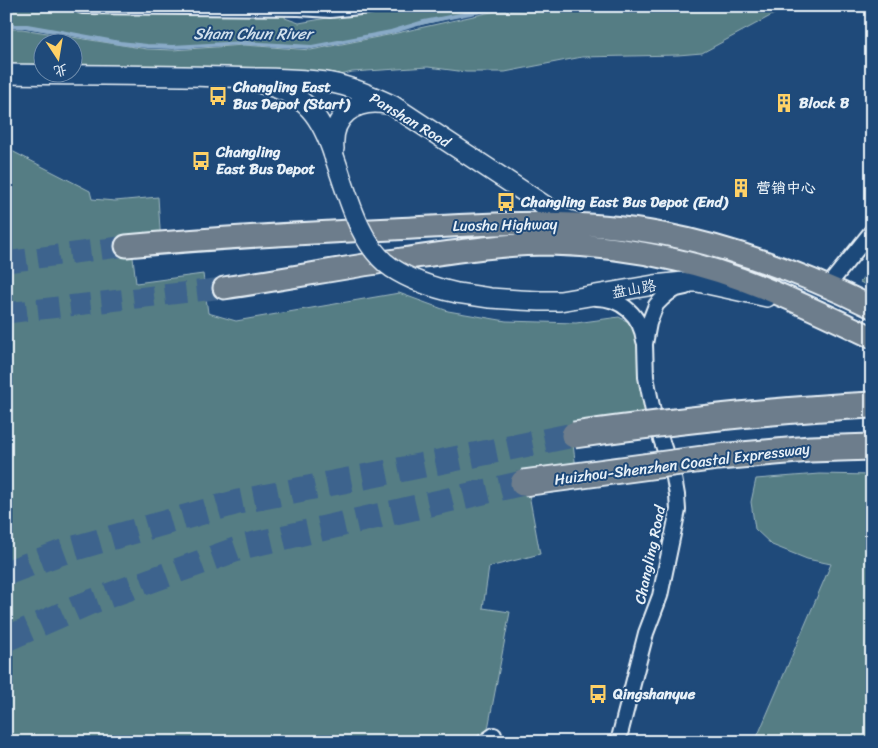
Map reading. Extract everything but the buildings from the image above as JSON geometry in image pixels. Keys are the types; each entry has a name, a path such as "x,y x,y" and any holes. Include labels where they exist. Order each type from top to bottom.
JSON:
{"highway":[{"path":"574,435 630,427 805,409 872,405"},
{"name":"Huizhou-Shenzhen Coastal Expressway","path":"523,483 718,457 810,449 872,447"}],"main road":[{"name":"Panshan Road","path":"6,74 225,77 288,79 331,83 363,92 392,105 559,215 568,220 584,224"},
{"path":"225,77 268,85 298,98 316,116 324,129 334,156"},
{"path":"334,156 334,131 350,110 367,104 392,105"},
{"name":"盘山路","path":"334,156 357,220 378,256 390,267 412,279 438,288 490,298 560,301 674,282 698,282 754,293 809,308"},
{"name":"Luosha Highway","path":"126,246 236,237 493,223 552,222 584,224 663,234 741,254 785,269 872,307"},
{"name":"Luosha Highway","path":"224,288 462,250 547,244 591,246 634,251 677,260 741,279 872,337"}],"street":[{"path":"82,6 300,8 330,10 370,6"},
{"path":"827,287 872,231"},
{"path":"644,344 652,314 656,305 662,299 677,289 707,284"},
{"path":"570,299 602,298 615,301 626,307 637,320 644,344"},
{"name":"Changling Road","path":"618,742 646,632 660,596 678,510 674,478 654,421 646,378 644,344"}],"green space":[{"path":"6,6 295,6 287,11 285,18 299,23 333,17 441,6 510,6 312,47 247,43 258,30 243,43 173,47 124,44 82,37 82,32 52,32 6,26"},
{"path":"552,6 614,6 622,9 789,6 702,53 582,57 505,72 466,72 428,67 352,72 330,78 245,68 82,66 82,39 147,49 173,50 244,45 311,50 496,11"},
{"path":"6,29 41,32 32,32 32,65 6,65"},
{"path":"6,148 90,191 92,199 115,201 158,197 161,245 132,249 136,283 203,274 208,313 236,321 399,293 448,311 506,321 576,323 619,317 636,326 650,419 571,427 576,469 526,478 540,554 489,567 483,608 510,612 488,729 469,742 6,742"},
{"path":"872,263 872,288 860,282"},
{"path":"819,474 872,475 872,742 755,742 831,564 807,559 772,545 755,529 751,502 756,479"}],"waterway":[{"name":"Sham Chun River","path":"6,26 27,26 147,46 173,47 243,43 312,47 391,32 424,22 496,8 526,6"},
{"name":"Sham Chun River","path":"641,6 662,6"}],"tunnel":[{"path":"6,262 126,246"},
{"path":"6,313 224,288"},
{"path":"6,573 68,550 238,502 574,435"},
{"path":"6,639 88,603 246,546 523,483"}],"place":[{"name":"Changling East Bus Depot (Start)","path":"218,96"},
{"name":"Block B","path":"784,103"},
{"name":"Changling East Bus Depot","path":"201,161"},
{"name":"营销中心","path":"741,188"},
{"name":"Changling East Bus Depot (End)","path":"506,202"},
{"name":"Qingshanyue","path":"598,694"}]}
